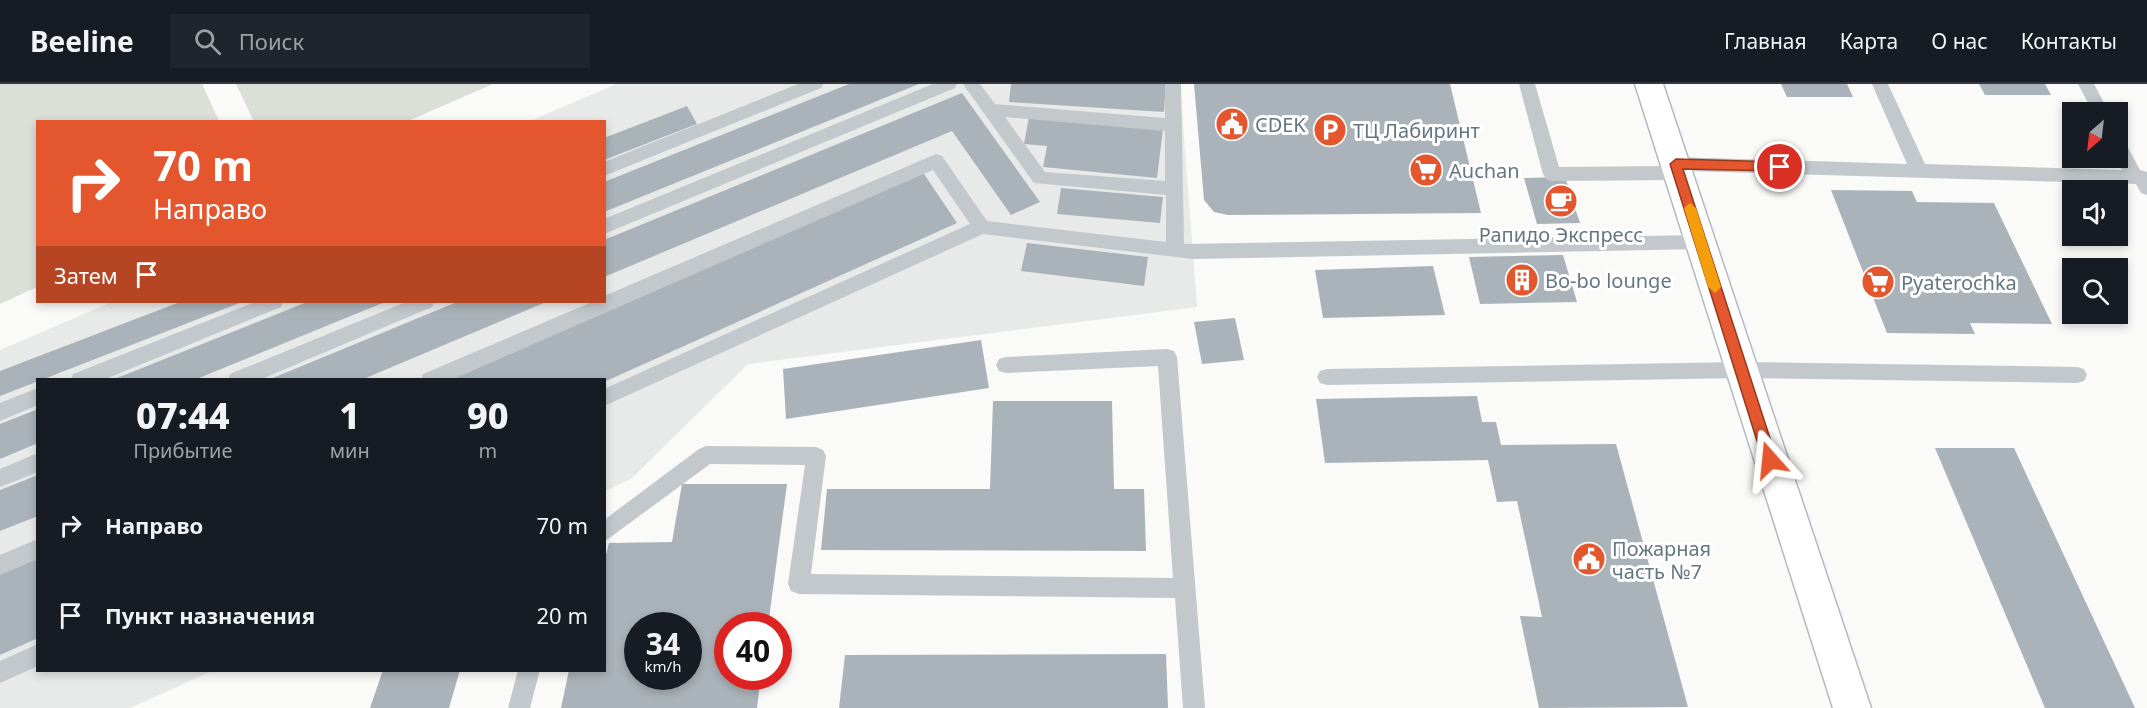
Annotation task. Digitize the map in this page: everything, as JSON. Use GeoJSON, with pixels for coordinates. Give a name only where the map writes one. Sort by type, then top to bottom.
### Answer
{"type":"FeatureCollection","features":[{"type":"Feature","properties":{"kind":"street"},"geometry":{"type":"LineString","coordinates":[[1649,84],[1852,708]]}},
{"type":"Feature","properties":{"kind":"lane"},"geometry":{"type":"LineString","coordinates":[[606,168],[815,84]]}},
{"type":"Feature","properties":{"kind":"lane"},"geometry":{"type":"LineString","coordinates":[[606,226],[949,84]]}},
{"type":"Feature","properties":{"kind":"lane"},"geometry":{"type":"LineString","coordinates":[[971,84],[1040,178],[1174,189]]}},
{"type":"Feature","properties":{"kind":"lane"},"geometry":{"type":"LineString","coordinates":[[1173,84],[1175,250]]}},
{"type":"Feature","properties":{"kind":"lane"},"geometry":{"type":"LineString","coordinates":[[1527,84],[1552,174],[1677,168],[1919,171],[2142,180]]}},
{"type":"Feature","properties":{"kind":"lane"},"geometry":{"type":"LineString","coordinates":[[1880,84],[1919,171]]}},
{"type":"Feature","properties":{"kind":"lane"},"geometry":{"type":"LineString","coordinates":[[2085,84],[2095,102]]}},
{"type":"Feature","properties":{"kind":"lane"},"geometry":{"type":"LineString","coordinates":[[990,110],[1173,125]]}},
{"type":"Feature","properties":{"kind":"lane"},"geometry":{"type":"LineString","coordinates":[[2128,160],[2142,180]]}},
{"type":"Feature","properties":{"kind":"lane"},"geometry":{"type":"LineString","coordinates":[[435,378],[936,161],[982,227]]}},
{"type":"Feature","properties":{"kind":"lane"},"geometry":{"type":"LineString","coordinates":[[606,397],[982,227],[1193,252],[1701,242]]}},
{"type":"Feature","properties":{"kind":"lane"},"geometry":{"type":"LineString","coordinates":[[85,378],[272,303]]}},
{"type":"Feature","properties":{"kind":"lane"},"geometry":{"type":"LineString","coordinates":[[242,378],[423,303]]}},
{"type":"Feature","properties":{"kind":"lane"},"geometry":{"type":"LineString","coordinates":[[1006,365],[1167,357],[1194,708]]}},
{"type":"Feature","properties":{"kind":"lane"},"geometry":{"type":"LineString","coordinates":[[1327,377],[1741,370],[2077,375]]}},
{"type":"Feature","properties":{"kind":"lane"},"geometry":{"type":"LineString","coordinates":[[0,412],[36,397]]}},
{"type":"Feature","properties":{"kind":"lane"},"geometry":{"type":"LineString","coordinates":[[606,530],[706,455],[816,456],[799,584],[1185,588]]}},
{"type":"Feature","properties":{"kind":"lane"},"geometry":{"type":"LineString","coordinates":[[0,478],[36,463]]}},
{"type":"Feature","properties":{"kind":"lane"},"geometry":{"type":"LineString","coordinates":[[0,565],[36,550]]}},
{"type":"Feature","properties":{"kind":"lane"},"geometry":{"type":"LineString","coordinates":[[0,672],[36,656]]}},
{"type":"Feature","properties":{"kind":"lane"},"geometry":{"type":"LineString","coordinates":[[519,708],[528,672]]}},
{"type":"Feature","properties":{"kind":"shaded area"},"geometry":{"type":"Polygon","coordinates":[[[0,84],[202,84],[219,120],[36,120],[36,287],[0,304],[0,84]]]}},
{"type":"Feature","properties":{"kind":"shaded area"},"geometry":{"type":"Polygon","coordinates":[[[236,84],[493,84],[410,120],[253,120],[236,84]]]}},
{"type":"Feature","properties":{"kind":"shaded area"},"geometry":{"type":"Polygon","coordinates":[[[616,84],[1180,84],[1197,307],[748,364],[631,479],[606,491],[606,378],[36,378],[36,672],[210,672],[130,708],[0,708],[0,350],[110,303],[606,303],[606,120],[532,120],[616,84]]]}},
{"type":"Feature","properties":{"kind":"building"},"geometry":{"type":"Polygon","coordinates":[[[849,84],[919,84],[606,211],[606,181],[849,84]]]}},
{"type":"Feature","properties":{"kind":"building"},"geometry":{"type":"Polygon","coordinates":[[[1011,84],[1166,84],[1164,112],[1009,102],[1011,84]]]}},
{"type":"Feature","properties":{"kind":"building","name":"ТЦ Лабиринт"},"geometry":{"type":"Polygon","coordinates":[[[1194,84],[1450,84],[1481,213],[1228,215],[1214,212],[1204,200],[1194,84]]]}},
{"type":"Feature","properties":{"kind":"building"},"geometry":{"type":"Polygon","coordinates":[[[1781,84],[1847,84],[1853,97],[1787,97],[1781,84]]]}},
{"type":"Feature","properties":{"kind":"building"},"geometry":{"type":"Polygon","coordinates":[[[1979,84],[2045,84],[2051,95],[1985,95],[1979,84]]]}},
{"type":"Feature","properties":{"kind":"building"},"geometry":{"type":"Polygon","coordinates":[[[962,93],[1040,202],[1011,215],[952,131],[606,276],[606,239],[962,93]]]}},
{"type":"Feature","properties":{"kind":"building"},"geometry":{"type":"Polygon","coordinates":[[[687,106],[697,124],[606,159],[606,137],[687,106]]]}},
{"type":"Feature","properties":{"kind":"building"},"geometry":{"type":"Polygon","coordinates":[[[1029,117],[1163,129],[1157,178],[1043,167],[1047,146],[1024,144],[1029,117]]]}},
{"type":"Feature","properties":{"kind":"building"},"geometry":{"type":"Polygon","coordinates":[[[922,171],[957,223],[606,381],[606,378],[448,378],[922,171]]]}},
{"type":"Feature","properties":{"kind":"building"},"geometry":{"type":"Polygon","coordinates":[[[1565,177],[1580,223],[1537,224],[1524,178],[1565,177]]]}},
{"type":"Feature","properties":{"kind":"building"},"geometry":{"type":"Polygon","coordinates":[[[1061,188],[1163,197],[1160,223],[1057,214],[1061,188]]]}},
{"type":"Feature","properties":{"kind":"building"},"geometry":{"type":"Polygon","coordinates":[[[1831,190],[1912,191],[1917,202],[1994,203],[2052,324],[1970,323],[1975,334],[1887,333],[1831,190]]]}},
{"type":"Feature","properties":{"kind":"building"},"geometry":{"type":"Polygon","coordinates":[[[1027,243],[1148,257],[1144,286],[1021,271],[1027,243]]]}},
{"type":"Feature","properties":{"kind":"building","name":"Bo-bo lounge"},"geometry":{"type":"Polygon","coordinates":[[[1563,255],[1577,302],[1480,304],[1469,257],[1563,255]]]}},
{"type":"Feature","properties":{"kind":"building"},"geometry":{"type":"Polygon","coordinates":[[[1433,266],[1445,315],[1323,318],[1315,270],[1433,266]]]}},
{"type":"Feature","properties":{"kind":"building"},"geometry":{"type":"Polygon","coordinates":[[[177,303],[239,303],[46,378],[36,378],[36,382],[0,396],[0,371],[177,303]]]}},
{"type":"Feature","properties":{"kind":"building"},"geometry":{"type":"Polygon","coordinates":[[[304,303],[383,303],[199,378],[117,378],[304,303]]]}},
{"type":"Feature","properties":{"kind":"building"},"geometry":{"type":"Polygon","coordinates":[[[455,303],[544,303],[366,378],[273,378],[455,303]]]}},
{"type":"Feature","properties":{"kind":"building"},"geometry":{"type":"Polygon","coordinates":[[[1235,318],[1244,360],[1202,364],[1194,322],[1235,318]]]}},
{"type":"Feature","properties":{"kind":"building"},"geometry":{"type":"Polygon","coordinates":[[[981,340],[989,388],[786,419],[783,369],[981,340]]]}},
{"type":"Feature","properties":{"kind":"building","name":"Пожарная часть №7"},"geometry":{"type":"Polygon","coordinates":[[[1477,396],[1482,422],[1496,422],[1501,445],[1616,444],[1688,707],[1539,708],[1520,616],[1542,617],[1517,501],[1497,502],[1488,460],[1325,463],[1316,399],[1477,396]]]}},
{"type":"Feature","properties":{"kind":"building"},"geometry":{"type":"Polygon","coordinates":[[[993,401],[1112,401],[1114,489],[1144,489],[1146,551],[821,550],[827,489],[990,489],[993,401]]]}},
{"type":"Feature","properties":{"kind":"building"},"geometry":{"type":"Polygon","coordinates":[[[36,410],[36,444],[0,459],[0,424],[36,410]]]}},
{"type":"Feature","properties":{"kind":"building"},"geometry":{"type":"Polygon","coordinates":[[[1935,448],[2014,448],[2135,708],[2045,708],[1935,448]]]}},
{"type":"Feature","properties":{"kind":"building"},"geometry":{"type":"Polygon","coordinates":[[[36,476],[36,517],[0,531],[0,490],[36,476]]]}},
{"type":"Feature","properties":{"kind":"building"},"geometry":{"type":"Polygon","coordinates":[[[682,484],[787,484],[770,612],[714,612],[714,690],[759,690],[757,708],[561,708],[569,672],[606,672],[606,555],[609,543],[672,542],[682,484]]]}},
{"type":"Feature","properties":{"kind":"building"},"geometry":{"type":"Polygon","coordinates":[[[36,557],[36,639],[0,655],[0,572],[36,557]]]}},
{"type":"Feature","properties":{"kind":"building"},"geometry":{"type":"Polygon","coordinates":[[[1166,654],[1168,708],[839,708],[845,655],[1166,654]]]}},
{"type":"Feature","properties":{"kind":"building"},"geometry":{"type":"Polygon","coordinates":[[[382,672],[459,672],[449,708],[370,708],[382,672]]]}},
{"type":"Feature","properties":{"kind":"slow traffic"},"geometry":{"type":"LineString","coordinates":[[1690,208],[1715,287]]}},
{"type":"Feature","properties":{"kind":"place","name":"CDEK"},"geometry":{"type":"Point","coordinates":[1232,124]}},
{"type":"Feature","properties":{"kind":"place","name":"ТЦ Лабиринт"},"geometry":{"type":"Point","coordinates":[1330,130]}},
{"type":"Feature","properties":{"kind":"place","name":"Auchan"},"geometry":{"type":"Point","coordinates":[1426,170]}},
{"type":"Feature","properties":{"kind":"place","name":"Рапидо Экспресс"},"geometry":{"type":"Point","coordinates":[1561,201]}},
{"type":"Feature","properties":{"kind":"place","name":"Bo-bo lounge"},"geometry":{"type":"Point","coordinates":[1522,280]}},
{"type":"Feature","properties":{"kind":"place","name":"Pyaterochka"},"geometry":{"type":"Point","coordinates":[1878,282]}},
{"type":"Feature","properties":{"kind":"place","name":"Пожарная часть №7"},"geometry":{"type":"Point","coordinates":[1589,559]}},
{"type":"Feature","properties":{"kind":"route"},"geometry":{"type":"LineString","coordinates":[[1770,460],[1676,164],[1780,167]]}}]}
